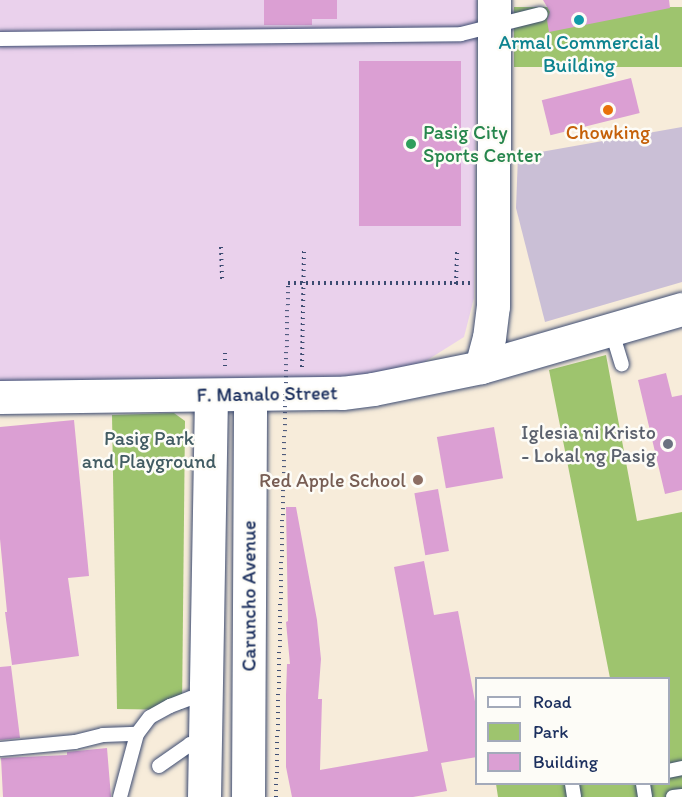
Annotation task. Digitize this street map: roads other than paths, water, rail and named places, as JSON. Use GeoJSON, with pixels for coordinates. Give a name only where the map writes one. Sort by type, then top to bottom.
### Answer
{"type":"FeatureCollection","features":[{"type":"Feature","properties":{"kind":"main road"},"geometry":{"type":"LineString","coordinates":[[481,367],[492,323],[495,230],[494,14]]}},
{"type":"Feature","properties":{"kind":"main road"},"geometry":{"type":"LineString","coordinates":[[495,230],[501,248],[506,330],[514,346],[530,353]]}},
{"type":"Feature","properties":{"kind":"main road","name":"F. Manalo Street"},"geometry":{"type":"LineString","coordinates":[[0,397],[211,402],[250,394],[373,389],[481,367],[682,309]]}},
{"type":"Feature","properties":{"kind":"main road","name":"Caruncho Avenue"},"geometry":{"type":"LineString","coordinates":[[248,797],[250,394]]}},
{"type":"Feature","properties":{"kind":"main road"},"geometry":{"type":"LineString","coordinates":[[211,402],[226,403],[238,411],[238,439],[249,463]]}},
{"type":"Feature","properties":{"kind":"main road","name":"Caruncho Avenue"},"geometry":{"type":"LineString","coordinates":[[204,797],[211,402]]}},
{"type":"Feature","properties":{"kind":"lane"},"geometry":{"type":"LineString","coordinates":[[0,39],[460,34],[494,14],[541,14]]}},
{"type":"Feature","properties":{"kind":"lane"},"geometry":{"type":"LineString","coordinates":[[610,329],[622,364]]}},
{"type":"Feature","properties":{"kind":"lane"},"geometry":{"type":"LineString","coordinates":[[120,797],[137,734],[150,717],[191,698],[206,697]]}},
{"type":"Feature","properties":{"kind":"lane"},"geometry":{"type":"LineString","coordinates":[[2,749],[75,742],[103,735],[137,734]]}},
{"type":"Feature","properties":{"kind":"lane"},"geometry":{"type":"LineString","coordinates":[[159,766],[190,744],[205,744]]}},
{"type":"Feature","properties":{"kind":"lane"},"geometry":{"type":"LineString","coordinates":[[673,797],[682,796]]}},
{"type":"Feature","properties":{"kind":"place","name":"Armal Commercial Building"},"geometry":{"type":"Point","coordinates":[579,20]}},
{"type":"Feature","properties":{"kind":"place","name":"Chowking"},"geometry":{"type":"Point","coordinates":[608,110]}},
{"type":"Feature","properties":{"kind":"place","name":"Pasig City Sports Center"},"geometry":{"type":"Point","coordinates":[411,144]}},
{"type":"Feature","properties":{"kind":"place","name":"Iglesia ni Kristo - Lokal ng Pasig"},"geometry":{"type":"Point","coordinates":[668,444]}},
{"type":"Feature","properties":{"kind":"place","name":"Red Apple School"},"geometry":{"type":"Point","coordinates":[418,480]}},
{"type":"Feature","properties":{"kind":"park label","name":"Pasig Park and Playground"},"geometry":{"type":"Point","coordinates":[149,450]}}]}
